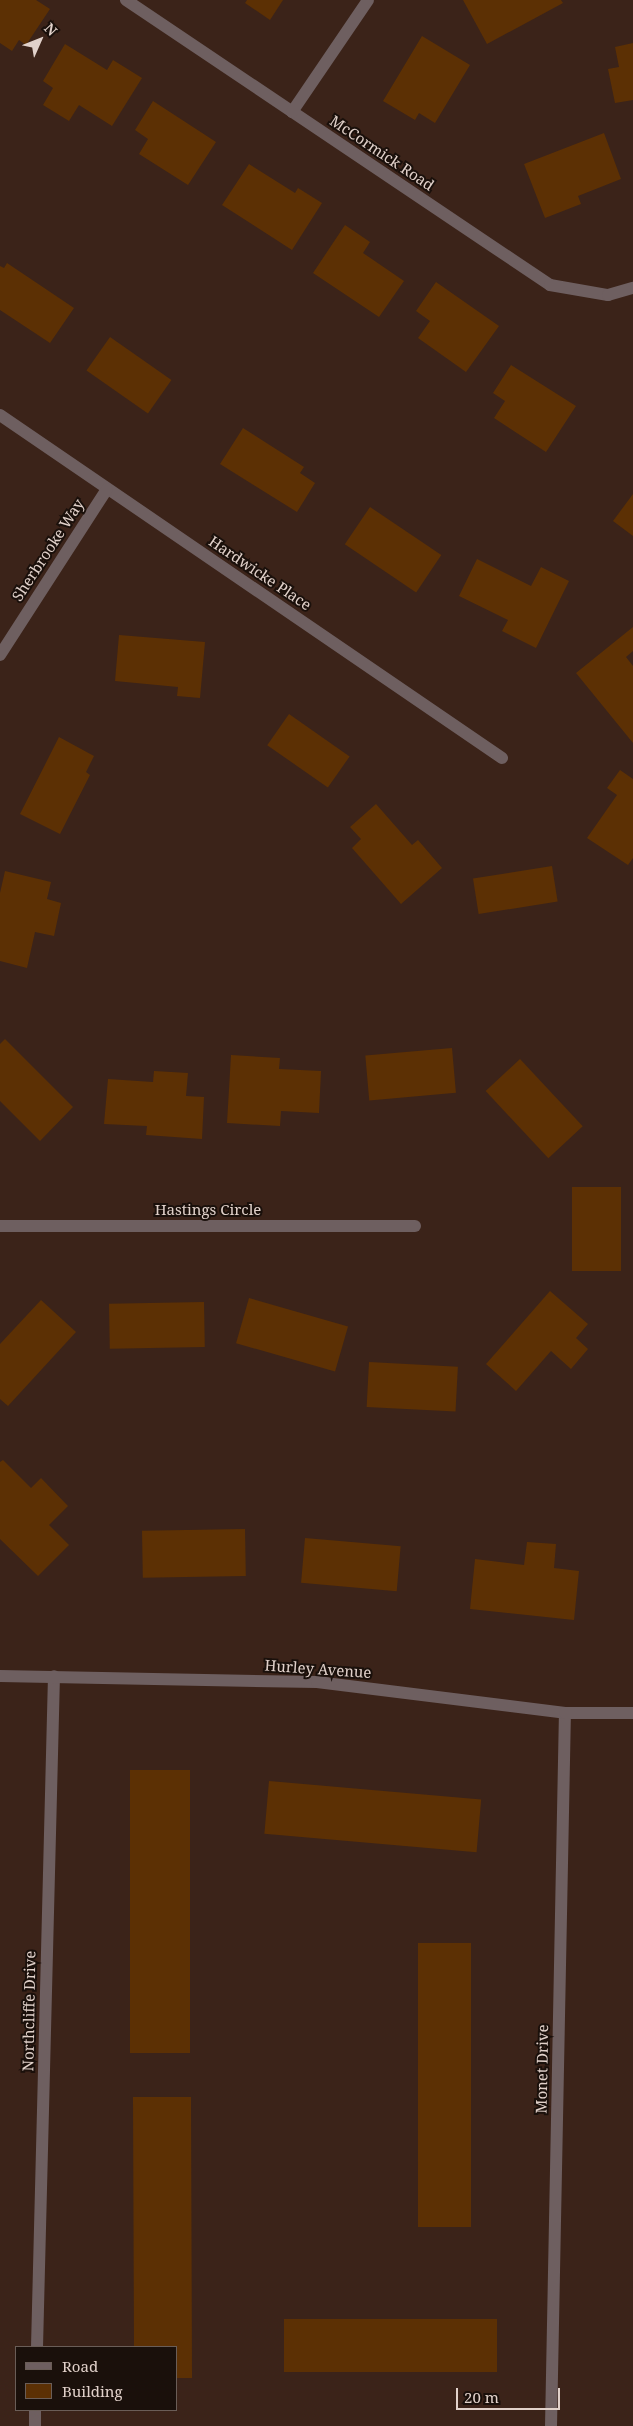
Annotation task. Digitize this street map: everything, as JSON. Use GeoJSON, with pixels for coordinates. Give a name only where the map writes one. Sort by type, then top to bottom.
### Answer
{"type":"FeatureCollection","features":[{"type":"Feature","properties":{"kind":"street","name":"McCormick Road"},"geometry":{"type":"LineString","coordinates":[[126,0],[550,285],[608,295],[633,288]]}},
{"type":"Feature","properties":{"kind":"street"},"geometry":{"type":"LineString","coordinates":[[292,112],[368,0]]}},
{"type":"Feature","properties":{"kind":"street","name":"Hardwicke Place"},"geometry":{"type":"LineString","coordinates":[[0,415],[502,758]]}},
{"type":"Feature","properties":{"kind":"street","name":"Sherbrooke Way"},"geometry":{"type":"LineString","coordinates":[[0,655],[107,489]]}},
{"type":"Feature","properties":{"kind":"street","name":"Hastings Circle"},"geometry":{"type":"LineString","coordinates":[[0,1226],[415,1226]]}},
{"type":"Feature","properties":{"kind":"street","name":"Hurley Avenue"},"geometry":{"type":"LineString","coordinates":[[0,1676],[316,1682],[565,1713],[633,1713]]}},
{"type":"Feature","properties":{"kind":"street","name":"Northcliffe Drive"},"geometry":{"type":"LineString","coordinates":[[37,2346],[54,1676]]}},
{"type":"Feature","properties":{"kind":"street","name":"Monet Drive"},"geometry":{"type":"LineString","coordinates":[[551,2426],[565,1713]]}},
{"type":"Feature","properties":{"kind":"street"},"geometry":{"type":"LineString","coordinates":[[35,2411],[35,2426]]}},
{"type":"Feature","properties":{"kind":"building"},"geometry":{"type":"Polygon","coordinates":[[[0,0],[36,0],[50,9],[26,45],[19,40],[12,51],[0,43],[0,0]]]}},
{"type":"Feature","properties":{"kind":"building"},"geometry":{"type":"Polygon","coordinates":[[[247,0],[283,0],[270,20],[245,3],[247,0]]]}},
{"type":"Feature","properties":{"kind":"building"},"geometry":{"type":"Polygon","coordinates":[[[463,0],[561,0],[563,3],[487,44],[463,0]]]}},
{"type":"Feature","properties":{"kind":"building"},"geometry":{"type":"Polygon","coordinates":[[[422,36],[470,65],[435,123],[419,113],[415,120],[383,101],[422,36]]]}},
{"type":"Feature","properties":{"kind":"building"},"geometry":{"type":"Polygon","coordinates":[[[633,43],[633,100],[615,103],[608,69],[619,67],[615,47],[633,43]]]}},
{"type":"Feature","properties":{"kind":"building"},"geometry":{"type":"Polygon","coordinates":[[[65,44],[107,70],[113,60],[142,78],[112,126],[79,105],[69,121],[43,105],[53,88],[43,81],[65,44]]]}},
{"type":"Feature","properties":{"kind":"building"},"geometry":{"type":"Polygon","coordinates":[[[153,101],[216,142],[188,185],[139,154],[148,139],[135,130],[153,101]]]}},
{"type":"Feature","properties":{"kind":"building"},"geometry":{"type":"Polygon","coordinates":[[[604,133],[621,179],[578,196],[581,204],[545,218],[524,164],[604,133]]]}},
{"type":"Feature","properties":{"kind":"building"},"geometry":{"type":"Polygon","coordinates":[[[249,164],[295,193],[298,188],[322,203],[292,250],[222,205],[249,164]]]}},
{"type":"Feature","properties":{"kind":"building"},"geometry":{"type":"Polygon","coordinates":[[[345,225],[370,242],[363,253],[404,281],[379,317],[313,273],[345,225]]]}},
{"type":"Feature","properties":{"kind":"building"},"geometry":{"type":"Polygon","coordinates":[[[7,263],[74,308],[50,343],[0,310],[0,266],[4,268],[7,263]]]}},
{"type":"Feature","properties":{"kind":"building"},"geometry":{"type":"Polygon","coordinates":[[[436,282],[499,326],[466,372],[418,338],[430,321],[416,311],[436,282]]]}},
{"type":"Feature","properties":{"kind":"building"},"geometry":{"type":"Polygon","coordinates":[[[110,337],[171,380],[148,414],[86,371],[110,337]]]}},
{"type":"Feature","properties":{"kind":"building"},"geometry":{"type":"Polygon","coordinates":[[[511,365],[576,406],[546,452],[494,418],[505,401],[493,393],[511,365]]]}},
{"type":"Feature","properties":{"kind":"building"},"geometry":{"type":"Polygon","coordinates":[[[243,428],[304,467],[300,473],[315,483],[297,512],[220,464],[243,428]]]}},
{"type":"Feature","properties":{"kind":"building"},"geometry":{"type":"Polygon","coordinates":[[[633,494],[633,536],[613,521],[633,494]]]}},
{"type":"Feature","properties":{"kind":"building"},"geometry":{"type":"Polygon","coordinates":[[[370,507],[441,555],[416,592],[345,544],[370,507]]]}},
{"type":"Feature","properties":{"kind":"building"},"geometry":{"type":"Polygon","coordinates":[[[477,559],[531,586],[541,567],[569,581],[536,648],[502,631],[508,620],[459,596],[477,559]]]}},
{"type":"Feature","properties":{"kind":"building"},"geometry":{"type":"Polygon","coordinates":[[[633,627],[633,651],[626,657],[633,666],[633,743],[576,673],[633,627]]]}},
{"type":"Feature","properties":{"kind":"building"},"geometry":{"type":"Polygon","coordinates":[[[119,635],[205,642],[200,698],[177,696],[178,687],[115,681],[119,635]]]}},
{"type":"Feature","properties":{"kind":"building"},"geometry":{"type":"Polygon","coordinates":[[[289,714],[350,756],[328,788],[267,745],[289,714]]]}},
{"type":"Feature","properties":{"kind":"building"},"geometry":{"type":"Polygon","coordinates":[[[59,737],[94,756],[86,772],[90,775],[60,834],[20,814],[59,737]]]}},
{"type":"Feature","properties":{"kind":"building"},"geometry":{"type":"Polygon","coordinates":[[[620,770],[633,779],[633,858],[628,865],[587,838],[617,795],[607,788],[620,770]]]}},
{"type":"Feature","properties":{"kind":"building"},"geometry":{"type":"Polygon","coordinates":[[[376,804],[412,845],[418,840],[442,868],[401,904],[352,848],[361,839],[350,827],[376,804]]]}},
{"type":"Feature","properties":{"kind":"building"},"geometry":{"type":"Polygon","coordinates":[[[552,866],[558,902],[479,914],[473,879],[552,866]]]}},
{"type":"Feature","properties":{"kind":"building"},"geometry":{"type":"Polygon","coordinates":[[[5,871],[51,882],[47,899],[61,903],[54,936],[35,932],[27,968],[0,961],[0,893],[5,871]]]}},
{"type":"Feature","properties":{"kind":"building"},"geometry":{"type":"Polygon","coordinates":[[[5,1039],[73,1107],[40,1141],[0,1101],[0,1044],[5,1039]]]}},
{"type":"Feature","properties":{"kind":"building"},"geometry":{"type":"Polygon","coordinates":[[[452,1048],[456,1093],[369,1100],[365,1056],[452,1048]]]}},
{"type":"Feature","properties":{"kind":"building"},"geometry":{"type":"Polygon","coordinates":[[[231,1055],[280,1058],[279,1069],[321,1071],[319,1113],[281,1111],[280,1126],[227,1123],[231,1055]]]}},
{"type":"Feature","properties":{"kind":"building"},"geometry":{"type":"Polygon","coordinates":[[[520,1059],[583,1126],[548,1158],[486,1091],[520,1059]]]}},
{"type":"Feature","properties":{"kind":"building"},"geometry":{"type":"Polygon","coordinates":[[[154,1071],[188,1073],[186,1096],[204,1097],[202,1139],[146,1135],[147,1126],[104,1124],[108,1079],[153,1082],[154,1071]]]}},
{"type":"Feature","properties":{"kind":"building"},"geometry":{"type":"Polygon","coordinates":[[[572,1187],[621,1187],[621,1271],[572,1271],[572,1187]]]}},
{"type":"Feature","properties":{"kind":"building"},"geometry":{"type":"Polygon","coordinates":[[[550,1291],[588,1324],[576,1338],[588,1349],[571,1369],[551,1351],[516,1391],[486,1364],[550,1291]]]}},
{"type":"Feature","properties":{"kind":"building"},"geometry":{"type":"Polygon","coordinates":[[[249,1298],[348,1326],[335,1372],[236,1343],[249,1298]]]}},
{"type":"Feature","properties":{"kind":"building"},"geometry":{"type":"Polygon","coordinates":[[[41,1300],[76,1332],[8,1406],[0,1399],[0,1344],[41,1300]]]}},
{"type":"Feature","properties":{"kind":"building"},"geometry":{"type":"Polygon","coordinates":[[[204,1302],[205,1347],[110,1349],[109,1304],[204,1302]]]}},
{"type":"Feature","properties":{"kind":"building"},"geometry":{"type":"Polygon","coordinates":[[[369,1362],[458,1367],[456,1412],[367,1407],[369,1362]]]}},
{"type":"Feature","properties":{"kind":"building"},"geometry":{"type":"Polygon","coordinates":[[[3,1460],[31,1488],[41,1478],[68,1506],[49,1525],[69,1545],[38,1576],[0,1539],[0,1462],[3,1460]]]}},
{"type":"Feature","properties":{"kind":"building"},"geometry":{"type":"Polygon","coordinates":[[[245,1529],[246,1576],[143,1578],[142,1531],[245,1529]]]}},
{"type":"Feature","properties":{"kind":"building"},"geometry":{"type":"Polygon","coordinates":[[[305,1538],[401,1546],[397,1591],[301,1583],[305,1538]]]}},
{"type":"Feature","properties":{"kind":"building"},"geometry":{"type":"Polygon","coordinates":[[[527,1542],[556,1544],[554,1568],[579,1571],[574,1620],[470,1609],[475,1559],[524,1565],[527,1542]]]}},
{"type":"Feature","properties":{"kind":"building"},"geometry":{"type":"Polygon","coordinates":[[[130,1770],[190,1770],[190,2053],[130,2053],[130,1770]]]}},
{"type":"Feature","properties":{"kind":"building"},"geometry":{"type":"Polygon","coordinates":[[[269,1781],[481,1800],[477,1852],[264,1834],[269,1781]]]}},
{"type":"Feature","properties":{"kind":"building"},"geometry":{"type":"Polygon","coordinates":[[[418,1943],[471,1943],[471,2227],[418,2227],[418,1943]]]}},
{"type":"Feature","properties":{"kind":"building"},"geometry":{"type":"Polygon","coordinates":[[[133,2097],[191,2097],[192,2378],[178,2378],[178,2346],[134,2346],[133,2097]]]}},
{"type":"Feature","properties":{"kind":"building"},"geometry":{"type":"Polygon","coordinates":[[[284,2319],[497,2319],[497,2372],[284,2372],[284,2319]]]}}]}
